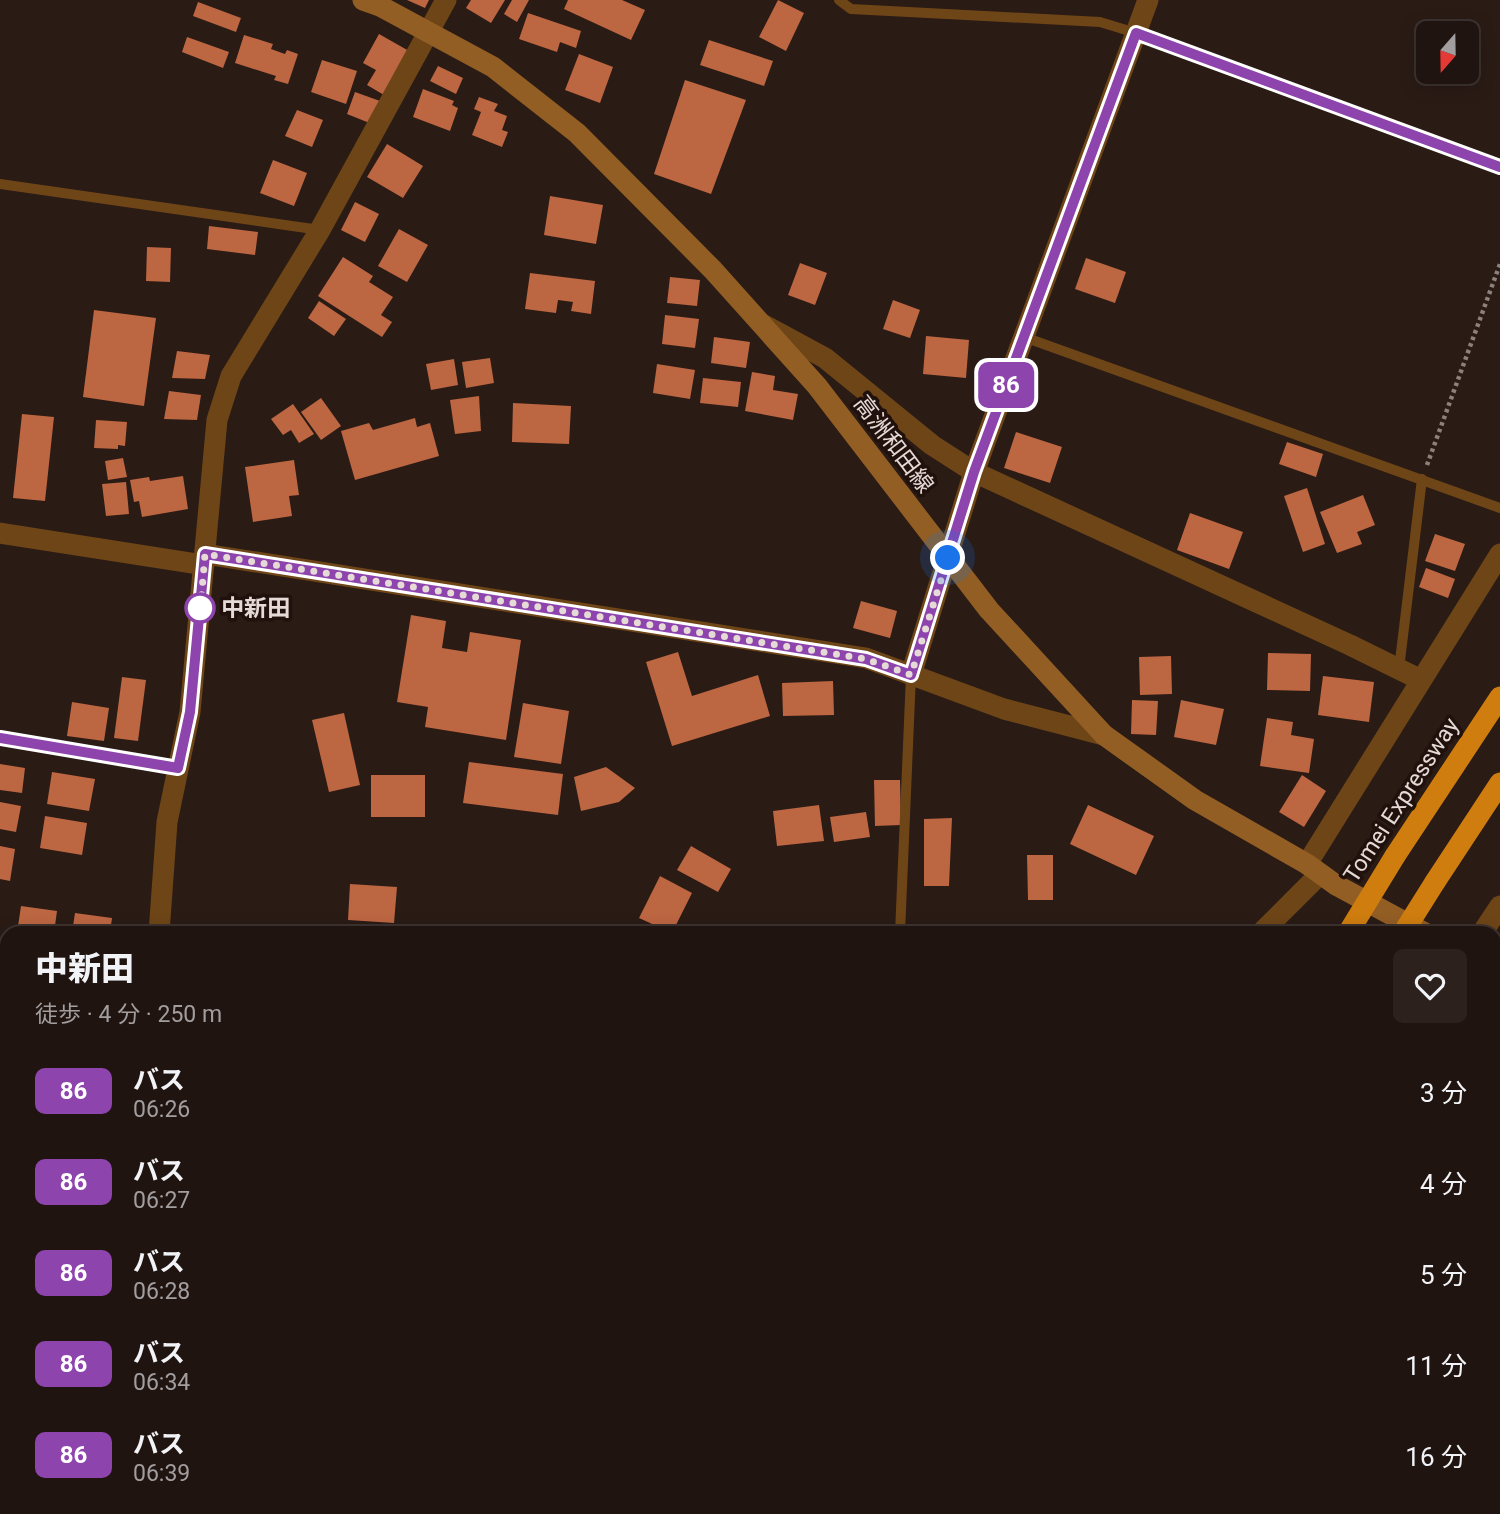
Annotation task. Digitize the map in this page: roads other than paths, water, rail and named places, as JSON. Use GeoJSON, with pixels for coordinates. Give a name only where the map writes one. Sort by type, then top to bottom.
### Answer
{"type":"FeatureCollection","features":[{"type":"Feature","properties":{"kind":"highway","name":"Tomei Expressway"},"geometry":{"type":"LineString","coordinates":[[1352,926],[1500,697]]}},
{"type":"Feature","properties":{"kind":"highway"},"geometry":{"type":"LineString","coordinates":[[1407,926],[1500,783]]}},
{"type":"Feature","properties":{"kind":"main road","name":"高洲和田線"},"geometry":{"type":"LineString","coordinates":[[363,0],[380,6],[493,66],[577,133],[704,260],[817,386],[989,610],[1104,735],[1195,800],[1336,885],[1412,926]]}},
{"type":"Feature","properties":{"kind":"street"},"geometry":{"type":"LineString","coordinates":[[160,926],[167,822],[190,712],[217,420],[231,376],[320,230],[446,0]]}},
{"type":"Feature","properties":{"kind":"street"},"geometry":{"type":"LineString","coordinates":[[911,675],[974,472],[1148,0]]}},
{"type":"Feature","properties":{"kind":"street"},"geometry":{"type":"LineString","coordinates":[[764,326],[825,358],[932,445],[974,472],[1420,680]]}},
{"type":"Feature","properties":{"kind":"street"},"geometry":{"type":"LineString","coordinates":[[0,533],[205,560],[866,659],[1004,709],[1104,735]]}},
{"type":"Feature","properties":{"kind":"street"},"geometry":{"type":"LineString","coordinates":[[1267,926],[1313,869],[1420,680],[1500,554]]}},
{"type":"Feature","properties":{"kind":"street"},"geometry":{"type":"LineString","coordinates":[[1487,926],[1500,906]]}},
{"type":"Feature","properties":{"kind":"lane"},"geometry":{"type":"LineString","coordinates":[[839,0],[851,9],[1100,22],[1500,167]]}},
{"type":"Feature","properties":{"kind":"lane"},"geometry":{"type":"LineString","coordinates":[[0,184],[320,230]]}},
{"type":"Feature","properties":{"kind":"lane"},"geometry":{"type":"LineString","coordinates":[[1024,337],[1500,508]]}},
{"type":"Feature","properties":{"kind":"lane"},"geometry":{"type":"LineString","coordinates":[[1399,669],[1422,479]]}},
{"type":"Feature","properties":{"kind":"lane"},"geometry":{"type":"LineString","coordinates":[[900,926],[911,675]]}},
{"type":"Feature","properties":{"kind":"lane"},"geometry":{"type":"LineString","coordinates":[[0,738],[178,768]]}},
{"type":"Feature","properties":{"kind":"place","name":"中新田"},"geometry":{"type":"Point","coordinates":[200,608]}}]}
